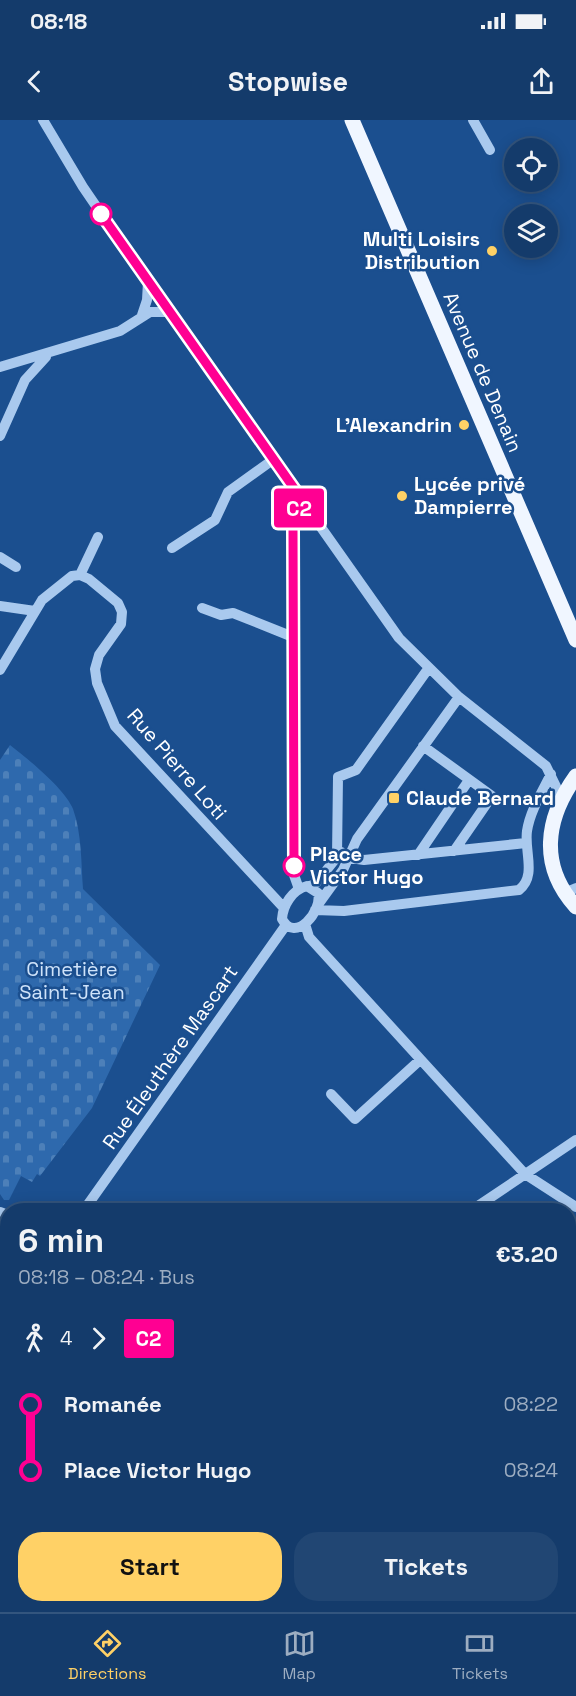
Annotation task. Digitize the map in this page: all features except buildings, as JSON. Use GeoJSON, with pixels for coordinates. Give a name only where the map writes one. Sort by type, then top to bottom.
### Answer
{"type":"FeatureCollection","features":[{"type":"Feature","properties":{"kind":"main road","name":"Avenue de Denain"},"geometry":{"type":"LineString","coordinates":[[352,120],[576,640]]}},
{"type":"Feature","properties":{"kind":"main road","name":"Avenue de Denain"},"geometry":{"type":"LineString","coordinates":[[359,120],[576,623]]}},
{"type":"Feature","properties":{"kind":"main road"},"geometry":{"type":"LineString","coordinates":[[576,776],[562,799],[550,831],[549,851],[553,870],[570,890],[576,908]]}},
{"type":"Feature","properties":{"kind":"street"},"geometry":{"type":"LineString","coordinates":[[43,120],[79,180],[147,282],[399,638],[459,697],[538,760],[551,774],[562,799]]}},
{"type":"Feature","properties":{"kind":"street"},"geometry":{"type":"LineString","coordinates":[[473,120],[490,150]]}},
{"type":"Feature","properties":{"kind":"street"},"geometry":{"type":"LineString","coordinates":[[142,315],[147,300],[147,282]]}},
{"type":"Feature","properties":{"kind":"street"},"geometry":{"type":"LineString","coordinates":[[2,367],[120,331],[142,315],[168,312]]}},
{"type":"Feature","properties":{"kind":"street"},"geometry":{"type":"LineString","coordinates":[[0,436],[21,388],[34,367],[54,352]]}},
{"type":"Feature","properties":{"kind":"street"},"geometry":{"type":"LineString","coordinates":[[2,367],[16,374],[21,388]]}},
{"type":"Feature","properties":{"kind":"street"},"geometry":{"type":"LineString","coordinates":[[172,548],[216,520],[228,492],[274,459]]}},
{"type":"Feature","properties":{"kind":"street"},"geometry":{"type":"LineString","coordinates":[[303,501],[295,517],[293,528],[294,875],[304,888],[319,896],[316,908]]}},
{"type":"Feature","properties":{"kind":"street"},"geometry":{"type":"LineString","coordinates":[[0,670],[42,600],[69,578],[80,575],[98,537]]}},
{"type":"Feature","properties":{"kind":"street"},"geometry":{"type":"LineString","coordinates":[[0,557],[16,567]]}},
{"type":"Feature","properties":{"kind":"street","name":"Rue Pierre Loti"},"geometry":{"type":"LineString","coordinates":[[80,575],[118,603],[122,612],[121,624],[99,655],[95,669],[97,683],[115,726],[284,908]]}},
{"type":"Feature","properties":{"kind":"street"},"geometry":{"type":"LineString","coordinates":[[0,606],[35,611]]}},
{"type":"Feature","properties":{"kind":"street"},"geometry":{"type":"LineString","coordinates":[[202,608],[221,615],[233,613],[293,637]]}},
{"type":"Feature","properties":{"kind":"street"},"geometry":{"type":"LineString","coordinates":[[337,856],[338,777],[356,770],[428,669]]}},
{"type":"Feature","properties":{"kind":"street"},"geometry":{"type":"LineString","coordinates":[[357,838],[349,858],[305,924],[295,928],[285,925],[282,917],[284,908],[304,888],[317,882],[337,856],[357,838],[459,697]]}},
{"type":"Feature","properties":{"kind":"street"},"geometry":{"type":"LineString","coordinates":[[423,747],[492,796],[454,851]]}},
{"type":"Feature","properties":{"kind":"street"},"geometry":{"type":"LineString","coordinates":[[316,908],[340,912],[516,892],[524,885],[528,877],[526,843],[530,819],[551,774]]}},
{"type":"Feature","properties":{"kind":"street"},"geometry":{"type":"LineString","coordinates":[[418,855],[469,780]]}},
{"type":"Feature","properties":{"kind":"street"},"geometry":{"type":"LineString","coordinates":[[337,856],[364,860],[526,843]]}},
{"type":"Feature","properties":{"kind":"street"},"geometry":{"type":"LineString","coordinates":[[305,924],[309,936],[525,1174],[570,1203]]}},
{"type":"Feature","properties":{"kind":"street","name":"Rue Éleuthère Mascart"},"geometry":{"type":"LineString","coordinates":[[89,1203],[285,925]]}},
{"type":"Feature","properties":{"kind":"street"},"geometry":{"type":"LineString","coordinates":[[331,1094],[354,1119],[420,1060]]}},
{"type":"Feature","properties":{"kind":"street"},"geometry":{"type":"LineString","coordinates":[[482,1203],[576,1140]]}},
{"type":"Feature","properties":{"kind":"green space","name":"Cimetière Saint-Jean"},"geometry":{"type":"Polygon","coordinates":[[[10,745],[36,766],[69,801],[80,838],[83,889],[160,965],[92,1108],[40,1176],[37,1174],[32,1182],[21,1176],[9,1200],[4,1200],[0,1194],[0,760],[10,745]]]}},
{"type":"Feature","properties":{"kind":"bus line","name":"C2"},"geometry":{"type":"LineString","coordinates":[[101,214],[303,501],[295,517],[293,528],[294,866]]}},
{"type":"Feature","properties":{"kind":"place","name":"Multi Loisirs Distribution"},"geometry":{"type":"Point","coordinates":[492,251]}},
{"type":"Feature","properties":{"kind":"place","name":"L’Alexandrin"},"geometry":{"type":"Point","coordinates":[464,425]}},
{"type":"Feature","properties":{"kind":"place","name":"Lycée privé Dampierre"},"geometry":{"type":"Point","coordinates":[402,496]}},
{"type":"Feature","properties":{"kind":"place","name":"Claude Bernard"},"geometry":{"type":"Point","coordinates":[394,798]}},
{"type":"Feature","properties":{"kind":"place","name":"Place Victor Hugo"},"geometry":{"type":"Point","coordinates":[294,866]}}]}
